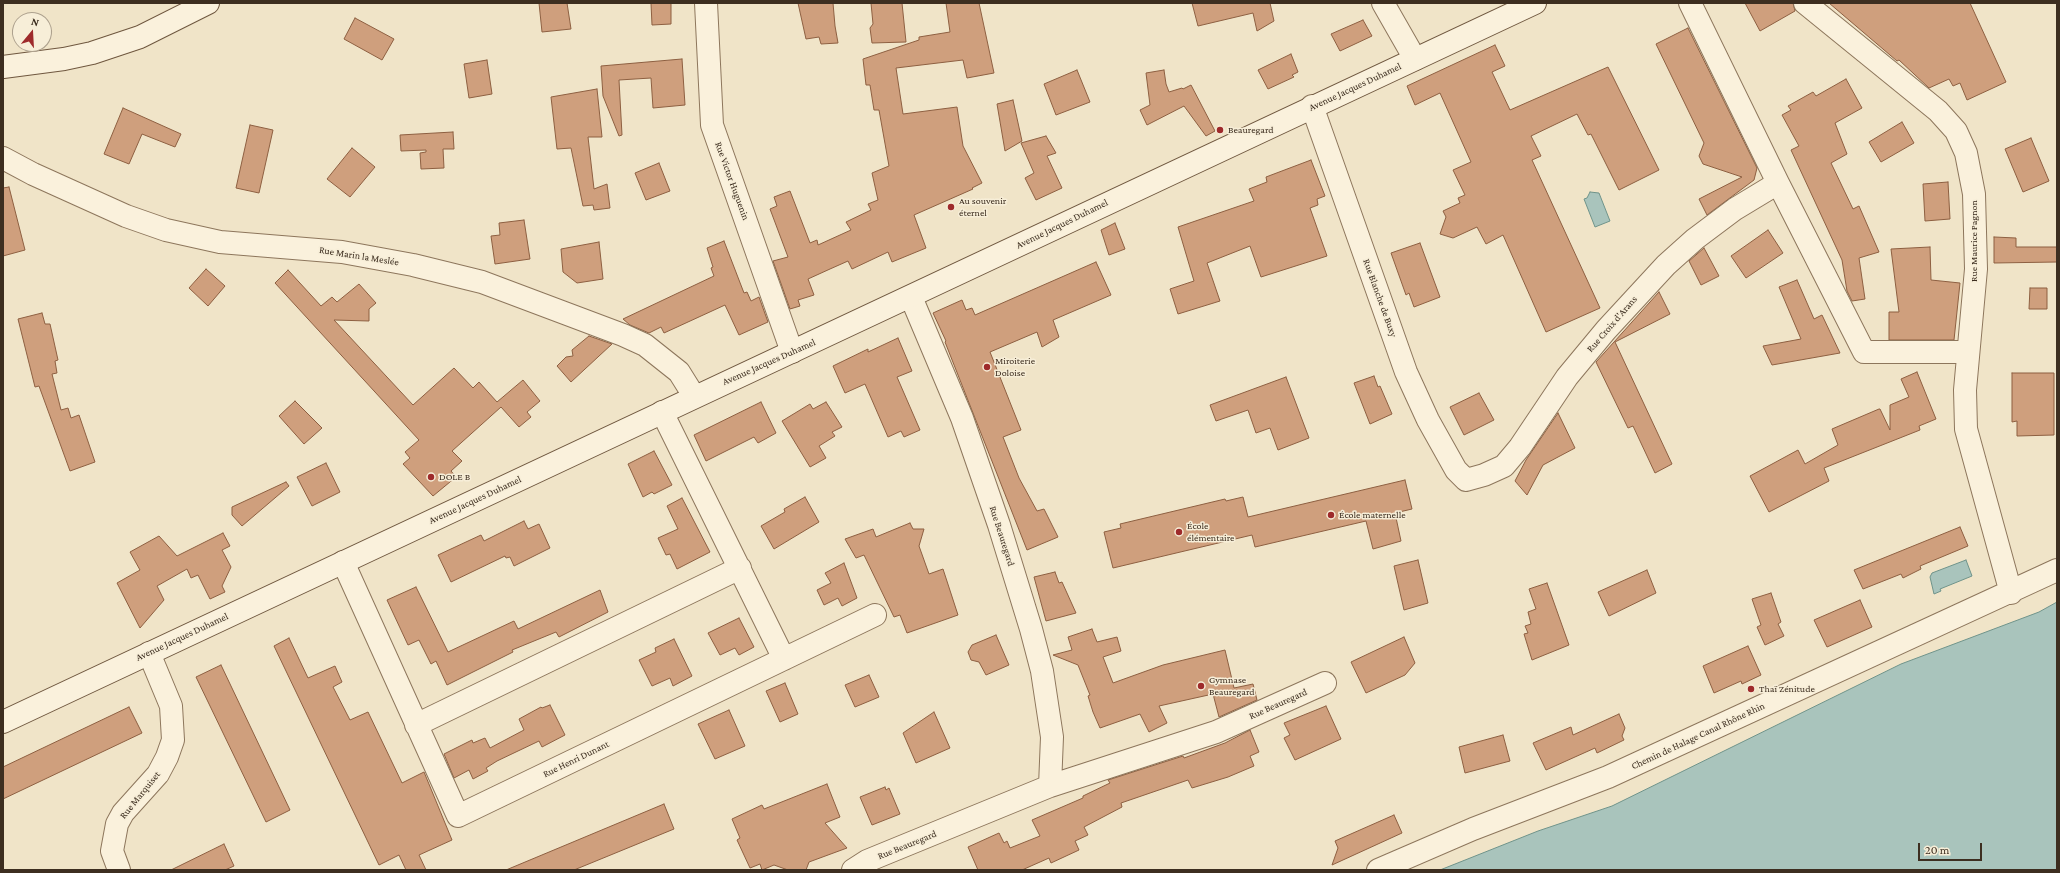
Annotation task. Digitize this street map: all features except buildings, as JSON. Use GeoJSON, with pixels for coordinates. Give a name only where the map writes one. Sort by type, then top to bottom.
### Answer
{"type":"FeatureCollection","features":[{"type":"Feature","properties":{"kind":"street"},"geometry":{"type":"LineString","coordinates":[[3,67],[64,59],[92,53],[140,37],[208,3]]}},
{"type":"Feature","properties":{"kind":"street","name":"Rue Victor Huguenin"},"geometry":{"type":"LineString","coordinates":[[706,3],[712,125],[792,352]]}},
{"type":"Feature","properties":{"kind":"street"},"geometry":{"type":"LineString","coordinates":[[1383,3],[1415,59]]}},
{"type":"Feature","properties":{"kind":"street","name":"Avenue Jacques Duhamel"},"geometry":{"type":"LineString","coordinates":[[3,722],[694,396],[911,297],[1312,106],[1535,3]]}},
{"type":"Feature","properties":{"kind":"street"},"geometry":{"type":"LineString","coordinates":[[1690,3],[1778,183],[1864,352],[1968,352]]}},
{"type":"Feature","properties":{"kind":"street","name":"Rue Maurice Pagnon"},"geometry":{"type":"LineString","coordinates":[[1805,3],[1938,111],[1962,142],[1966,152],[1974,194],[1976,269],[1965,390],[1966,429],[2011,593]]}},
{"type":"Feature","properties":{"kind":"street","name":"Rue Blanche de Buxy"},"geometry":{"type":"LineString","coordinates":[[1312,106],[1406,372],[1428,420],[1456,470],[1466,480]]}},
{"type":"Feature","properties":{"kind":"street","name":"Rue Marin la Meslée"},"geometry":{"type":"LineString","coordinates":[[3,158],[33,174],[126,216],[166,230],[220,242],[342,252],[413,265],[482,282],[623,335],[645,345],[679,372],[694,396]]}},
{"type":"Feature","properties":{"kind":"street","name":"Rue Croix d'Arans"},"geometry":{"type":"LineString","coordinates":[[1466,480],[1484,475],[1504,466],[1520,447],[1567,377],[1606,330],[1666,266],[1695,239],[1735,209],[1778,183]]}},
{"type":"Feature","properties":{"kind":"street","name":"Rue Beauregard"},"geometry":{"type":"LineString","coordinates":[[911,297],[962,418],[999,525],[1031,629],[1042,671],[1052,737],[1050,786]]}},
{"type":"Feature","properties":{"kind":"street"},"geometry":{"type":"LineString","coordinates":[[662,412],[784,659]]}},
{"type":"Feature","properties":{"kind":"street","name":"Rue Henri Dunant"},"geometry":{"type":"LineString","coordinates":[[343,562],[458,816],[875,615]]}},
{"type":"Feature","properties":{"kind":"street"},"geometry":{"type":"LineString","coordinates":[[416,725],[740,568]]}},
{"type":"Feature","properties":{"kind":"street","name":"Chemin de Halage Canal Rhône Rhin"},"geometry":{"type":"LineString","coordinates":[[1378,870],[1473,829],[1608,777],[2011,593],[2057,570]]}},
{"type":"Feature","properties":{"kind":"street","name":"Rue Marquiset"},"geometry":{"type":"LineString","coordinates":[[119,870],[112,851],[117,824],[123,813],[158,774],[167,757],[173,740],[172,706],[149,653]]}},
{"type":"Feature","properties":{"kind":"street","name":"Rue Beauregard"},"geometry":{"type":"LineString","coordinates":[[853,870],[868,861],[1050,786],[1216,732],[1325,683]]}},
{"type":"Feature","properties":{"kind":"water"},"geometry":{"type":"Polygon","coordinates":[[[1590,192],[1599,193],[1610,221],[1595,227],[1584,199],[1587,198],[1590,192]]]}},
{"type":"Feature","properties":{"kind":"water"},"geometry":{"type":"Polygon","coordinates":[[[1966,560],[1972,576],[1940,589],[1941,591],[1934,594],[1930,577],[1932,573],[1966,560]]]}},
{"type":"Feature","properties":{"kind":"water"},"geometry":{"type":"Polygon","coordinates":[[[2057,602],[2057,870],[1440,870],[1538,831],[1612,806],[1901,664],[2039,612],[2057,602]]]}},
{"type":"Feature","properties":{"kind":"place","name":"Beauregard"},"geometry":{"type":"Point","coordinates":[1220,130]}},
{"type":"Feature","properties":{"kind":"place","name":"Au souvenir éternel"},"geometry":{"type":"Point","coordinates":[951,207]}},
{"type":"Feature","properties":{"kind":"place","name":"Miroiterie Doloise"},"geometry":{"type":"Point","coordinates":[987,367]}},
{"type":"Feature","properties":{"kind":"place","name":"DOLE B"},"geometry":{"type":"Point","coordinates":[431,477]}},
{"type":"Feature","properties":{"kind":"place","name":"École maternelle"},"geometry":{"type":"Point","coordinates":[1331,515]}},
{"type":"Feature","properties":{"kind":"place","name":"École élémentaire"},"geometry":{"type":"Point","coordinates":[1179,532]}},
{"type":"Feature","properties":{"kind":"place","name":"Gymnase Beauregard"},"geometry":{"type":"Point","coordinates":[1201,686]}},
{"type":"Feature","properties":{"kind":"place","name":"Thaï Zénitude"},"geometry":{"type":"Point","coordinates":[1751,689]}}]}
